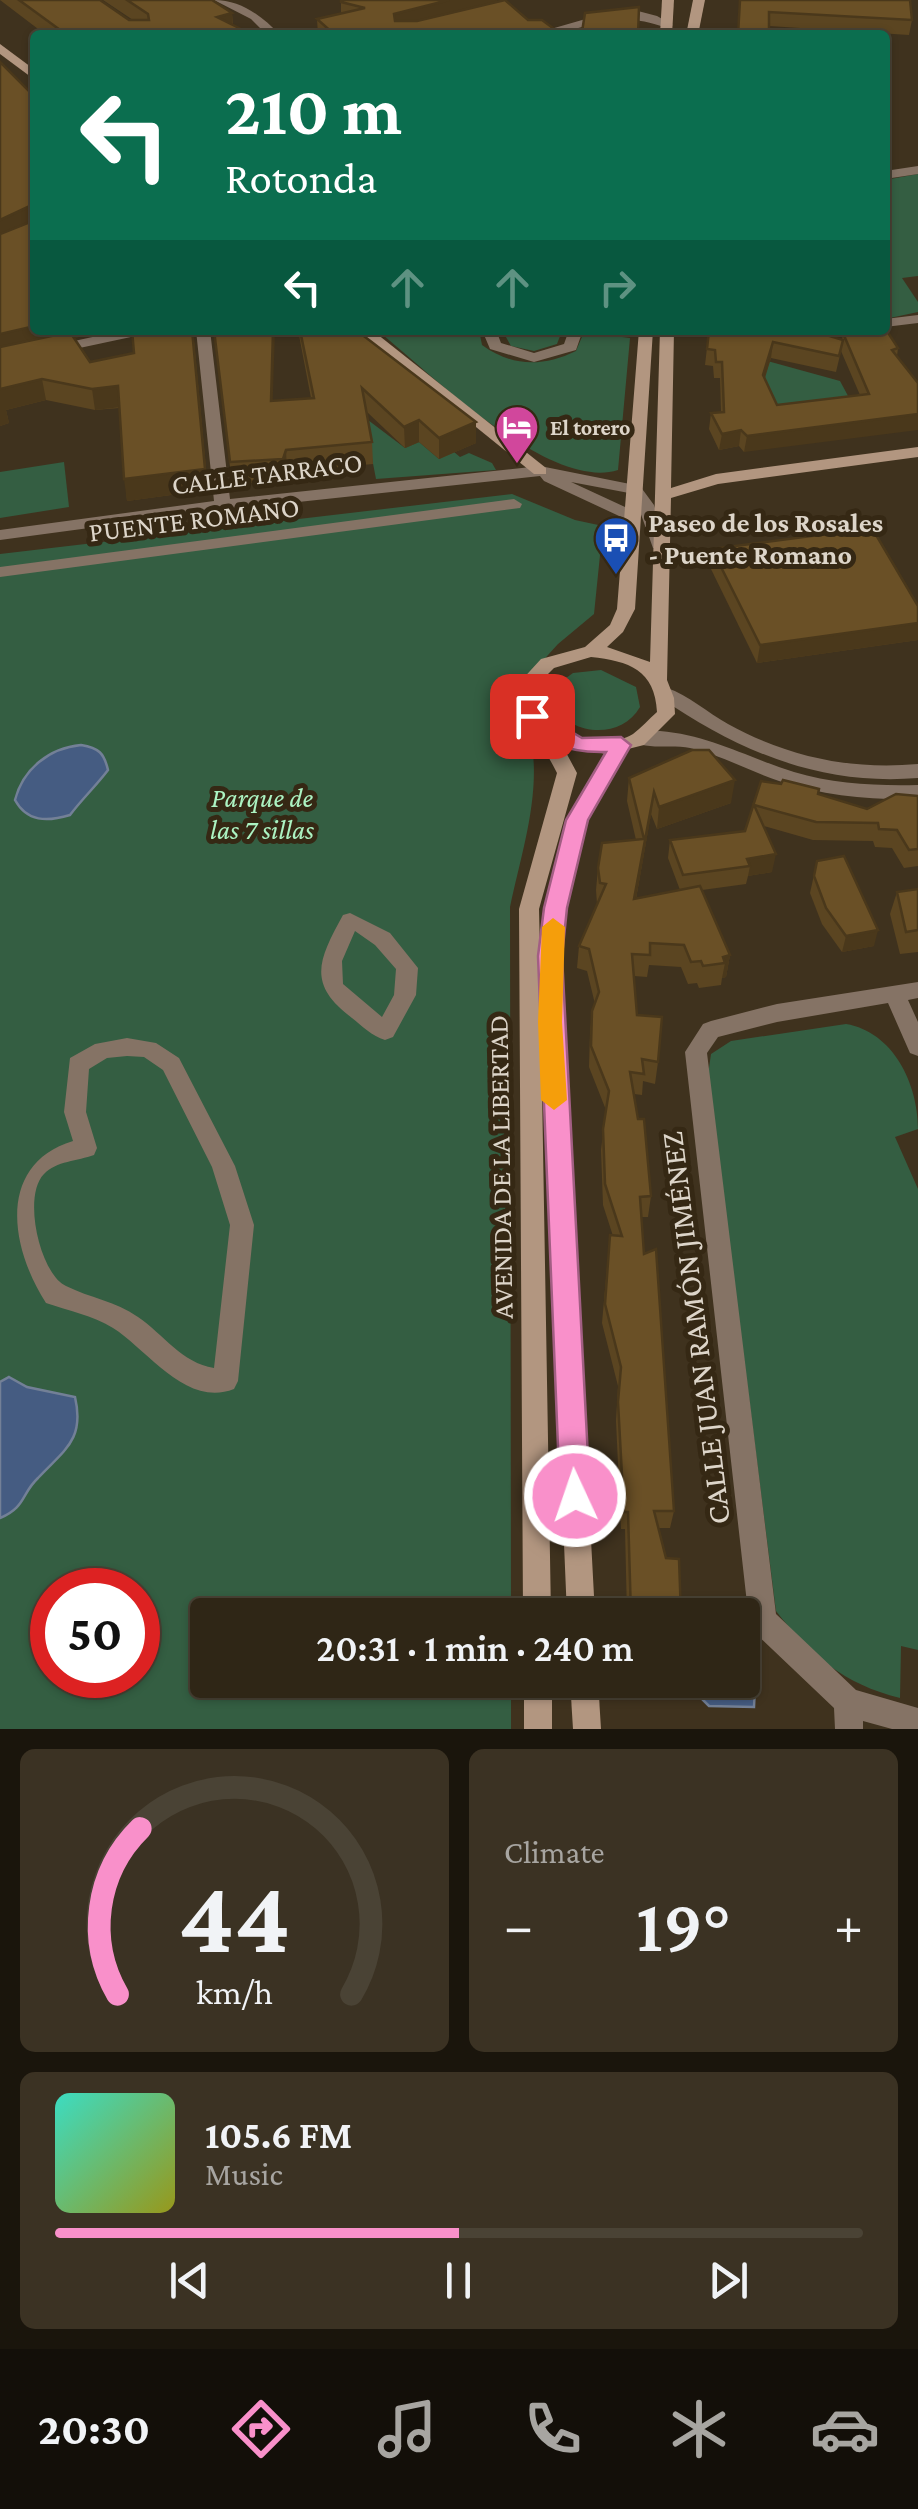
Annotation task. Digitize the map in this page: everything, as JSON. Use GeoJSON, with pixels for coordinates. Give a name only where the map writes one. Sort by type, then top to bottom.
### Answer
{"type":"FeatureCollection","features":[{"type":"Feature","properties":{"kind":"main road"},"geometry":{"type":"LineString","coordinates":[[667,30],[668,0]]}},
{"type":"Feature","properties":{"kind":"main road"},"geometry":{"type":"LineString","coordinates":[[693,30],[699,0]]}},
{"type":"Feature","properties":{"kind":"main road"},"geometry":{"type":"LineString","coordinates":[[1,50],[30,72]]}},
{"type":"Feature","properties":{"kind":"main road"},"geometry":{"type":"LineString","coordinates":[[369,335],[540,470]]}},
{"type":"Feature","properties":{"kind":"main road"},"geometry":{"type":"LineString","coordinates":[[592,651],[617,628],[626,609],[646,335]]}},
{"type":"Feature","properties":{"kind":"main road"},"geometry":{"type":"LineString","coordinates":[[663,686],[628,656],[592,651],[556,659],[540,668],[529,682],[526,699],[532,716],[544,729],[580,745],[631,742],[666,714],[660,544],[666,335]]}},
{"type":"Feature","properties":{"kind":"main road"},"geometry":{"type":"LineString","coordinates":[[662,496],[716,479],[918,452]]}},
{"type":"Feature","properties":{"kind":"main road","name":"AVENIDA DE LA LIBERTAD"},"geometry":{"type":"LineString","coordinates":[[537,1598],[529,908],[567,774],[544,729]]}},
{"type":"Feature","properties":{"kind":"main road","name":"AVENIDA DE LA LIBERTAD"},"geometry":{"type":"LineString","coordinates":[[580,1598],[550,956],[556,908],[577,820],[631,742]]}},
{"type":"Feature","properties":{"kind":"main road"},"geometry":{"type":"LineString","coordinates":[[538,1698],[538,1729]]}},
{"type":"Feature","properties":{"kind":"main road"},"geometry":{"type":"LineString","coordinates":[[585,1698],[586,1729]]}},
{"type":"Feature","properties":{"kind":"street"},"geometry":{"type":"LineString","coordinates":[[220,0],[270,30]]}},
{"type":"Feature","properties":{"kind":"street"},"geometry":{"type":"LineString","coordinates":[[622,16],[648,3]]}},
{"type":"Feature","properties":{"kind":"street"},"geometry":{"type":"LineString","coordinates":[[554,30],[641,14],[667,30]]}},
{"type":"Feature","properties":{"kind":"street"},"geometry":{"type":"LineString","coordinates":[[890,174],[918,170]]}},
{"type":"Feature","properties":{"kind":"street"},"geometry":{"type":"LineString","coordinates":[[890,323],[918,320]]}},
{"type":"Feature","properties":{"kind":"street"},"geometry":{"type":"LineString","coordinates":[[0,360],[120,335]]}},
{"type":"Feature","properties":{"kind":"street"},"geometry":{"type":"LineString","coordinates":[[204,335],[222,504]]}},
{"type":"Feature","properties":{"kind":"street"},"geometry":{"type":"LineString","coordinates":[[492,335],[495,346],[510,354],[534,358],[571,347],[578,335]]}},
{"type":"Feature","properties":{"kind":"street"},"geometry":{"type":"LineString","coordinates":[[540,470],[632,517]]}},
{"type":"Feature","properties":{"kind":"street","name":"CALLE TARRACO"},"geometry":{"type":"LineString","coordinates":[[0,534],[222,504],[540,470],[634,489]]}},
{"type":"Feature","properties":{"kind":"street"},"geometry":{"type":"LineString","coordinates":[[634,489],[646,506],[660,544]]}},
{"type":"Feature","properties":{"kind":"street","name":"PUENTE ROMANO"},"geometry":{"type":"LineString","coordinates":[[0,572],[514,504]]}},
{"type":"Feature","properties":{"kind":"street"},"geometry":{"type":"LineString","coordinates":[[663,686],[746,740],[794,760],[863,774],[918,771]]}},
{"type":"Feature","properties":{"kind":"street"},"geometry":{"type":"LineString","coordinates":[[631,742],[685,737],[786,776],[841,789],[918,792]]}},
{"type":"Feature","properties":{"kind":"street"},"geometry":{"type":"LineString","coordinates":[[350,921],[367,926],[398,954],[407,968],[405,994],[385,1031],[336,996],[330,977],[332,957],[350,921]]}},
{"type":"Feature","properties":{"kind":"street"},"geometry":{"type":"LineString","coordinates":[[907,992],[918,1047]]}},
{"type":"Feature","properties":{"kind":"street","name":"CALLE JUAN RAMÓN JIMÉNEZ"},"geometry":{"type":"LineString","coordinates":[[907,992],[776,1013],[711,1030],[696,1052],[762,1622],[849,1716],[918,1722]]}},
{"type":"Feature","properties":{"kind":"street"},"geometry":{"type":"LineString","coordinates":[[148,1048],[171,1064],[223,1166],[242,1225],[225,1380],[204,1381],[178,1370],[141,1334],[103,1308],[54,1295],[28,1241],[21,1205],[27,1176],[47,1158],[86,1148],[76,1112],[74,1080],[78,1064],[103,1050],[148,1048]]}},
{"type":"Feature","properties":{"kind":"green space"},"geometry":{"type":"Polygon","coordinates":[[[918,174],[918,276],[902,278],[918,302],[918,312],[890,318],[890,179],[918,174]]]}},
{"type":"Feature","properties":{"kind":"green space"},"geometry":{"type":"Polygon","coordinates":[[[383,335],[480,335],[482,345],[493,352],[528,362],[552,360],[576,351],[583,335],[630,338],[618,470],[590,472],[558,463],[525,446],[457,398],[383,335]]]}},
{"type":"Feature","properties":{"kind":"green space"},"geometry":{"type":"Polygon","coordinates":[[[505,335],[560,335],[557,344],[534,351],[511,346],[505,335]]]}},
{"type":"Feature","properties":{"kind":"green space"},"geometry":{"type":"Polygon","coordinates":[[[753,357],[840,381],[854,407],[775,415],[753,357]]]}},
{"type":"Feature","properties":{"kind":"green space"},"geometry":{"type":"Polygon","coordinates":[[[364,417],[405,448],[419,442],[439,459],[454,452],[460,457],[469,453],[492,463],[496,470],[376,479],[364,417]]]}},
{"type":"Feature","properties":{"kind":"green space"},"geometry":{"type":"Polygon","coordinates":[[[64,462],[69,507],[0,518],[0,472],[64,462]]]}},
{"type":"Feature","properties":{"kind":"green space","name":"Parque de las 7 sillas"},"geometry":{"type":"Polygon","coordinates":[[[512,494],[575,520],[603,526],[594,614],[558,644],[509,698],[512,711],[530,739],[534,765],[528,826],[510,907],[511,1598],[190,1598],[190,1698],[511,1698],[511,1729],[0,1729],[0,554],[512,494]]]}},
{"type":"Feature","properties":{"kind":"green space"},"geometry":{"type":"Polygon","coordinates":[[[601,670],[636,687],[640,707],[632,718],[609,729],[583,728],[571,723],[552,705],[555,686],[573,673],[601,670]]]}},
{"type":"Feature","properties":{"kind":"green space"},"geometry":{"type":"Polygon","coordinates":[[[846,1024],[877,1037],[900,1062],[917,1112],[918,1129],[895,1137],[918,1189],[918,1650],[901,1646],[900,1698],[862,1685],[830,1666],[802,1642],[776,1611],[708,1075],[711,1054],[731,1041],[846,1024]]]}},
{"type":"Feature","properties":{"kind":"water"},"geometry":{"type":"Polygon","coordinates":[[[81,745],[102,755],[108,770],[70,815],[46,819],[25,813],[15,800],[31,770],[58,750],[81,745]]]}},
{"type":"Feature","properties":{"kind":"water"},"geometry":{"type":"Polygon","coordinates":[[[9,1377],[27,1387],[75,1397],[77,1424],[64,1451],[19,1505],[0,1518],[0,1382],[9,1377]]]}},
{"type":"Feature","properties":{"kind":"water"},"geometry":{"type":"Polygon","coordinates":[[[701,1698],[754,1698],[754,1707],[709,1706],[701,1698]]]}},
{"type":"Feature","properties":{"kind":"building"},"geometry":{"type":"Polygon","coordinates":[[[19,0],[100,0],[129,20],[149,20],[148,14],[127,0],[212,0],[232,13],[217,17],[243,30],[60,30],[19,0]]]}},
{"type":"Feature","properties":{"kind":"building"},"geometry":{"type":"Polygon","coordinates":[[[449,0],[394,14],[395,21],[417,21],[505,0],[528,20],[542,20],[556,30],[329,30],[317,19],[365,8],[341,2],[449,0]]]}},
{"type":"Feature","properties":{"kind":"building"},"geometry":{"type":"Polygon","coordinates":[[[740,0],[910,0],[912,20],[769,12],[769,30],[738,30],[740,0]]]}},
{"type":"Feature","properties":{"kind":"building"},"geometry":{"type":"Polygon","coordinates":[[[639,7],[638,30],[582,30],[585,13],[639,7]]]}},
{"type":"Feature","properties":{"kind":"building"},"geometry":{"type":"Polygon","coordinates":[[[0,62],[30,92],[30,206],[0,220],[0,62]]]}},
{"type":"Feature","properties":{"kind":"building"},"geometry":{"type":"Polygon","coordinates":[[[30,222],[30,327],[0,334],[0,234],[30,222]]]}},
{"type":"Feature","properties":{"kind":"building"},"geometry":{"type":"Polygon","coordinates":[[[72,335],[90,362],[134,353],[132,335],[192,335],[205,469],[124,479],[118,386],[92,389],[42,379],[0,389],[0,347],[72,335]]]}},
{"type":"Feature","properties":{"kind":"building"},"geometry":{"type":"Polygon","coordinates":[[[215,335],[273,335],[271,401],[314,398],[301,335],[363,335],[476,422],[439,438],[419,420],[404,427],[362,388],[372,442],[286,450],[283,459],[230,462],[215,335]]]}},
{"type":"Feature","properties":{"kind":"building"},"geometry":{"type":"Polygon","coordinates":[[[708,335],[826,335],[843,340],[839,356],[773,342],[763,375],[777,405],[869,394],[844,335],[890,335],[898,348],[892,350],[918,383],[918,414],[747,436],[741,430],[722,434],[711,413],[724,412],[722,362],[716,362],[715,350],[707,349],[708,335]]]}},
{"type":"Feature","properties":{"kind":"building"},"geometry":{"type":"Polygon","coordinates":[[[872,528],[918,606],[918,623],[760,645],[712,549],[872,528]]]}},
{"type":"Feature","properties":{"kind":"building"},"geometry":{"type":"Polygon","coordinates":[[[692,750],[709,750],[735,780],[659,807],[654,792],[634,899],[700,886],[730,955],[723,957],[725,963],[703,966],[701,961],[691,962],[684,945],[650,943],[650,955],[632,954],[637,1015],[662,1017],[658,1062],[642,1059],[644,1074],[630,1072],[638,1119],[644,1119],[651,1196],[640,1197],[644,1254],[656,1249],[674,1511],[654,1511],[666,1558],[679,1559],[680,1598],[631,1598],[618,1402],[621,1367],[605,1304],[610,1235],[622,1236],[605,1184],[603,1129],[609,1091],[591,1046],[592,1011],[599,992],[589,949],[579,946],[606,884],[600,883],[598,868],[602,843],[644,839],[629,778],[692,750]]]}},
{"type":"Feature","properties":{"kind":"building"},"geometry":{"type":"Polygon","coordinates":[[[783,780],[819,789],[818,794],[867,809],[896,794],[918,796],[918,849],[909,850],[897,830],[879,829],[878,823],[816,822],[754,805],[776,854],[747,859],[750,866],[683,875],[670,840],[745,831],[761,781],[781,784],[783,780]]]}},
{"type":"Feature","properties":{"kind":"building"},"geometry":{"type":"Polygon","coordinates":[[[844,856],[878,930],[846,936],[826,908],[814,876],[817,861],[844,856]]]}},
{"type":"Feature","properties":{"kind":"building"},"geometry":{"type":"Polygon","coordinates":[[[918,889],[918,930],[906,932],[897,892],[918,889]]]}},
{"type":"Feature","properties":{"kind":"slow traffic"},"geometry":{"type":"LineString","coordinates":[[553,927],[550,1022],[554,1100]]}},
{"type":"Feature","properties":{"kind":"place","name":"El torero"},"geometry":{"type":"Point","coordinates":[517,465]}},
{"type":"Feature","properties":{"kind":"place","name":"Paseo de los Rosales - Puente Romano"},"geometry":{"type":"Point","coordinates":[616,576]}},
{"type":"Feature","properties":{"kind":"route"},"geometry":{"type":"LineString","coordinates":[[532,716],[544,729],[564,740],[580,745],[621,745],[577,820],[556,908],[550,956],[550,1022],[575,1496]]}}]}
